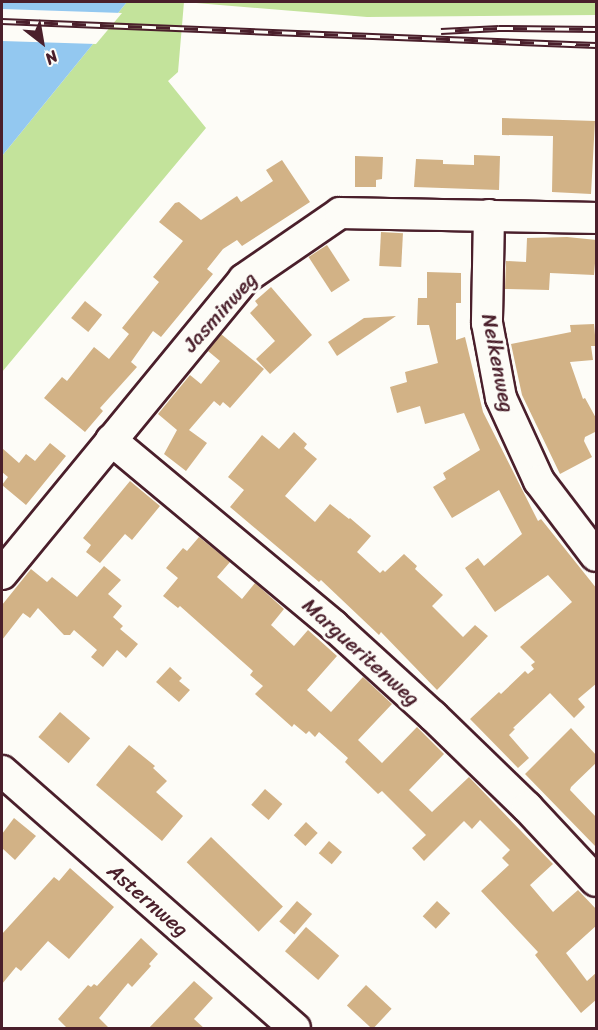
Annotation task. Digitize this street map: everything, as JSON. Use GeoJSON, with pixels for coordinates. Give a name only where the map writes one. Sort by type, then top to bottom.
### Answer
{"type":"FeatureCollection","features":[{"type":"Feature","properties":{"kind":"street","name":"Jasminweg"},"geometry":{"type":"LineString","coordinates":[[2,574],[244,279],[340,213],[597,218]]}},
{"type":"Feature","properties":{"kind":"street","name":"Nelkenweg"},"geometry":{"type":"LineString","coordinates":[[489,215],[487,323],[501,398],[539,481],[597,556]]}},
{"type":"Feature","properties":{"kind":"street","name":"Margueritenweg"},"geometry":{"type":"LineString","coordinates":[[111,440],[325,619],[424,708],[527,807],[597,881]]}},
{"type":"Feature","properties":{"kind":"street","name":"Asternweg"},"geometry":{"type":"LineString","coordinates":[[2,771],[295,1029]]}},
{"type":"Feature","properties":{"kind":"green space"},"geometry":{"type":"Polygon","coordinates":[[[127,2],[184,2],[178,72],[168,81],[206,128],[2,372],[2,156],[127,2]]]}},
{"type":"Feature","properties":{"kind":"green space"},"geometry":{"type":"Polygon","coordinates":[[[184,2],[596,2],[596,15],[367,17],[184,2]]]}},
{"type":"Feature","properties":{"kind":"water"},"geometry":{"type":"Polygon","coordinates":[[[2,2],[127,2],[2,156],[2,2]]]}},
{"type":"Feature","properties":{"kind":"pier"},"geometry":{"type":"Polygon","coordinates":[[[2,9],[122,13],[96,44],[2,41],[2,9]]]}},
{"type":"Feature","properties":{"kind":"building"},"geometry":{"type":"Polygon","coordinates":[[[502,118],[595,121],[591,194],[552,192],[553,136],[502,135],[502,118]]]}},
{"type":"Feature","properties":{"kind":"building"},"geometry":{"type":"Polygon","coordinates":[[[474,155],[500,156],[499,190],[414,187],[416,159],[443,160],[443,164],[474,165],[474,155]]]}},
{"type":"Feature","properties":{"kind":"building"},"geometry":{"type":"Polygon","coordinates":[[[355,156],[383,157],[382,179],[376,180],[376,187],[355,187],[355,156]]]}},
{"type":"Feature","properties":{"kind":"building"},"geometry":{"type":"Polygon","coordinates":[[[282,160],[310,202],[242,246],[237,240],[223,249],[207,269],[213,274],[161,337],[153,331],[131,362],[137,367],[100,408],[103,411],[85,432],[44,398],[62,377],[67,381],[94,347],[109,359],[129,334],[122,328],[159,282],[153,277],[183,241],[159,222],[175,203],[179,202],[201,220],[237,196],[241,202],[273,181],[266,170],[282,160]]]}},
{"type":"Feature","properties":{"kind":"building"},"geometry":{"type":"Polygon","coordinates":[[[381,232],[403,233],[401,267],[379,266],[381,232]]]}},
{"type":"Feature","properties":{"kind":"building"},"geometry":{"type":"Polygon","coordinates":[[[567,237],[597,240],[594,275],[550,273],[549,290],[505,289],[506,261],[526,262],[527,238],[567,237]]]}},
{"type":"Feature","properties":{"kind":"building"},"geometry":{"type":"Polygon","coordinates":[[[327,245],[350,280],[331,292],[309,257],[327,245]]]}},
{"type":"Feature","properties":{"kind":"building"},"geometry":{"type":"Polygon","coordinates":[[[427,272],[461,273],[461,303],[456,303],[456,340],[465,337],[483,412],[538,521],[541,519],[597,589],[597,683],[578,699],[585,707],[574,718],[550,693],[513,728],[515,729],[509,735],[529,758],[518,768],[470,719],[525,671],[528,674],[534,669],[531,665],[535,662],[520,647],[572,602],[548,575],[495,612],[465,568],[478,558],[484,566],[522,534],[499,490],[452,518],[433,487],[446,479],[443,473],[480,450],[464,413],[425,424],[420,406],[397,413],[390,387],[407,382],[405,372],[438,363],[429,325],[417,325],[418,298],[427,298],[427,272]]]}},
{"type":"Feature","properties":{"kind":"building"},"geometry":{"type":"Polygon","coordinates":[[[271,287],[312,335],[270,374],[256,359],[275,341],[250,313],[258,305],[255,301],[271,287]]]}},
{"type":"Feature","properties":{"kind":"building"},"geometry":{"type":"Polygon","coordinates":[[[85,301],[102,315],[88,332],[71,318],[85,301]]]}},
{"type":"Feature","properties":{"kind":"building"},"geometry":{"type":"Polygon","coordinates":[[[396,316],[337,356],[328,342],[364,318],[396,316]]]}},
{"type":"Feature","properties":{"kind":"building"},"geometry":{"type":"Polygon","coordinates":[[[594,324],[596,346],[591,346],[593,360],[570,362],[583,399],[585,398],[597,420],[597,431],[585,437],[584,441],[592,457],[560,474],[522,395],[511,344],[571,332],[570,325],[594,324]]]}},
{"type":"Feature","properties":{"kind":"building"},"geometry":{"type":"Polygon","coordinates":[[[221,334],[264,369],[230,408],[223,402],[220,406],[214,401],[189,430],[207,443],[186,471],[164,454],[177,430],[158,414],[190,375],[201,384],[220,361],[208,351],[221,334]]]}},
{"type":"Feature","properties":{"kind":"building"},"geometry":{"type":"Polygon","coordinates":[[[294,432],[307,444],[304,448],[317,459],[285,496],[315,522],[330,504],[350,518],[371,536],[357,552],[380,573],[383,570],[385,572],[404,554],[417,566],[415,569],[443,595],[432,606],[463,637],[475,625],[488,636],[437,690],[381,632],[379,635],[321,580],[319,582],[230,507],[244,490],[228,477],[262,435],[279,449],[294,432]]]}},
{"type":"Feature","properties":{"kind":"building"},"geometry":{"type":"Polygon","coordinates":[[[50,443],[66,456],[26,505],[2,485],[8,477],[2,472],[2,448],[19,463],[26,454],[35,461],[50,443]]]}},
{"type":"Feature","properties":{"kind":"building"},"geometry":{"type":"Polygon","coordinates":[[[130,481],[160,506],[132,540],[125,534],[100,563],[86,552],[91,545],[83,538],[130,481]]]}},
{"type":"Feature","properties":{"kind":"building"},"geometry":{"type":"Polygon","coordinates":[[[199,537],[230,562],[217,577],[242,599],[255,583],[284,609],[271,625],[294,646],[308,630],[337,656],[307,690],[331,712],[363,677],[392,704],[358,740],[382,763],[417,727],[444,754],[409,790],[432,812],[469,777],[553,864],[530,885],[553,912],[578,890],[597,910],[597,925],[566,953],[587,981],[597,972],[597,999],[581,1013],[535,955],[538,952],[481,891],[509,865],[502,858],[510,850],[480,820],[472,829],[464,821],[424,861],[412,848],[426,835],[382,791],[378,794],[345,762],[348,758],[319,732],[315,737],[309,731],[306,734],[294,724],[292,727],[255,694],[263,686],[250,675],[253,671],[180,606],[178,608],[163,596],[178,578],[166,568],[183,548],[187,551],[199,537]]]}},
{"type":"Feature","properties":{"kind":"building"},"geometry":{"type":"Polygon","coordinates":[[[104,566],[121,580],[108,594],[122,606],[113,617],[123,626],[120,629],[138,644],[126,658],[117,650],[103,667],[91,657],[97,650],[74,630],[70,635],[64,635],[38,608],[30,618],[23,613],[2,640],[2,605],[31,569],[47,582],[52,577],[77,597],[104,566]]]}},
{"type":"Feature","properties":{"kind":"building"},"geometry":{"type":"Polygon","coordinates":[[[170,667],[182,678],[179,681],[190,690],[179,702],[156,682],[170,667]]]}},
{"type":"Feature","properties":{"kind":"building"},"geometry":{"type":"Polygon","coordinates":[[[60,712],[90,738],[69,763],[38,737],[60,712]]]}},
{"type":"Feature","properties":{"kind":"building"},"geometry":{"type":"Polygon","coordinates":[[[571,728],[597,756],[597,762],[570,790],[597,818],[597,848],[525,774],[571,728]]]}},
{"type":"Feature","properties":{"kind":"building"},"geometry":{"type":"Polygon","coordinates":[[[129,745],[155,766],[153,768],[167,781],[156,792],[183,816],[162,841],[96,785],[129,745]]]}},
{"type":"Feature","properties":{"kind":"building"},"geometry":{"type":"Polygon","coordinates":[[[265,789],[282,804],[269,820],[251,805],[265,789]]]}},
{"type":"Feature","properties":{"kind":"building"},"geometry":{"type":"Polygon","coordinates":[[[14,818],[36,836],[15,860],[2,848],[2,834],[14,818]]]}},
{"type":"Feature","properties":{"kind":"building"},"geometry":{"type":"Polygon","coordinates":[[[306,822],[318,833],[305,846],[294,835],[306,822]]]}},
{"type":"Feature","properties":{"kind":"building"},"geometry":{"type":"Polygon","coordinates":[[[211,837],[283,906],[259,932],[187,862],[211,837]]]}},
{"type":"Feature","properties":{"kind":"building"},"geometry":{"type":"Polygon","coordinates":[[[329,841],[342,852],[332,864],[319,853],[329,841]]]}},
{"type":"Feature","properties":{"kind":"building"},"geometry":{"type":"Polygon","coordinates":[[[70,868],[114,907],[69,959],[48,941],[21,971],[16,967],[2,984],[2,934],[54,877],[59,881],[70,868]]]}},
{"type":"Feature","properties":{"kind":"building"},"geometry":{"type":"Polygon","coordinates":[[[297,901],[312,914],[294,934],[279,921],[297,901]]]}},
{"type":"Feature","properties":{"kind":"building"},"geometry":{"type":"Polygon","coordinates":[[[437,901],[450,913],[436,929],[423,916],[437,901]]]}},
{"type":"Feature","properties":{"kind":"building"},"geometry":{"type":"Polygon","coordinates":[[[306,927],[339,956],[318,980],[285,951],[306,927]]]}},
{"type":"Feature","properties":{"kind":"building"},"geometry":{"type":"Polygon","coordinates":[[[141,938],[158,954],[149,964],[151,966],[132,987],[128,983],[99,1018],[110,1029],[68,1029],[58,1019],[88,985],[97,986],[141,938]]]}},
{"type":"Feature","properties":{"kind":"building"},"geometry":{"type":"Polygon","coordinates":[[[194,981],[213,998],[194,1019],[205,1029],[148,1029],[194,981]]]}},
{"type":"Feature","properties":{"kind":"building"},"geometry":{"type":"Polygon","coordinates":[[[366,985],[392,1009],[374,1028],[371,1028],[347,1005],[366,985]]]}},
{"type":"Feature","properties":{"kind":"railway"},"geometry":{"type":"LineString","coordinates":[[2,21],[596,45]]}},
{"type":"Feature","properties":{"kind":"railway"},"geometry":{"type":"LineString","coordinates":[[441,31],[499,28],[596,29]]}}]}
